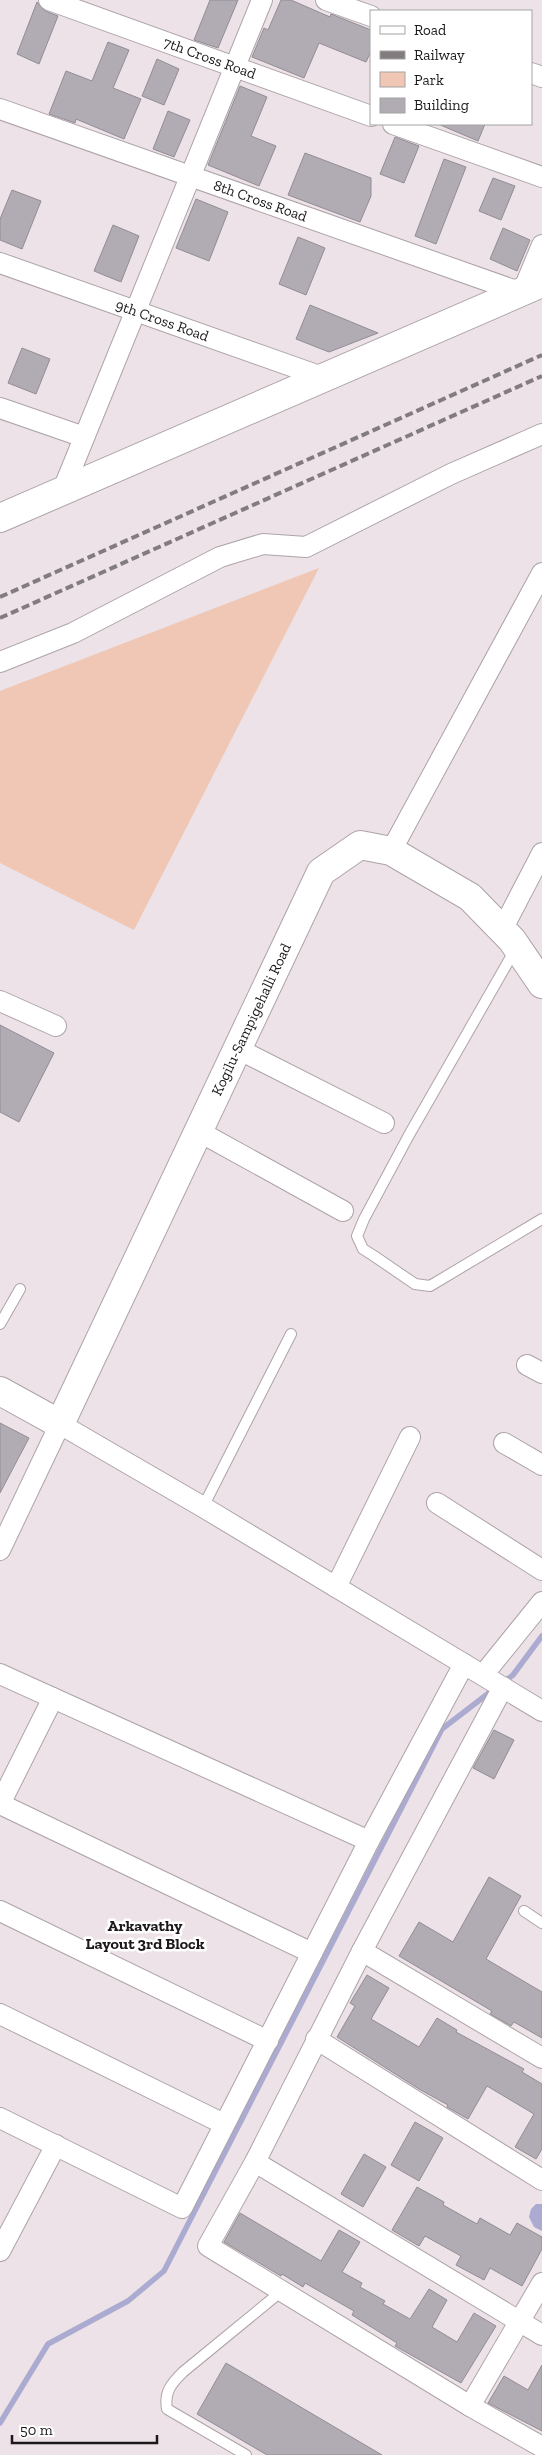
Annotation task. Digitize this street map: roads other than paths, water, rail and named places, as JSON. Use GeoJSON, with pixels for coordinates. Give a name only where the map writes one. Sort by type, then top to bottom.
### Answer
{"type":"FeatureCollection","features":[{"type":"Feature","properties":{"kind":"street","name":"7th Cross Road"},"geometry":{"type":"LineString","coordinates":[[49,0],[370,116]]}},
{"type":"Feature","properties":{"kind":"street"},"geometry":{"type":"LineString","coordinates":[[62,492],[262,0]]}},
{"type":"Feature","properties":{"kind":"street"},"geometry":{"type":"LineString","coordinates":[[326,0],[370,16]]}},
{"type":"Feature","properties":{"kind":"street","name":"8th Cross Road"},"geometry":{"type":"LineString","coordinates":[[0,109],[190,176],[532,288]]}},
{"type":"Feature","properties":{"kind":"street"},"geometry":{"type":"LineString","coordinates":[[396,125],[542,177]]}},
{"type":"Feature","properties":{"kind":"street"},"geometry":{"type":"LineString","coordinates":[[0,518],[532,288],[542,245]]}},
{"type":"Feature","properties":{"kind":"street","name":"9th Cross Road"},"geometry":{"type":"LineString","coordinates":[[0,263],[325,378]]}},
{"type":"Feature","properties":{"kind":"street"},"geometry":{"type":"LineString","coordinates":[[0,408],[84,437]]}},
{"type":"Feature","properties":{"kind":"street"},"geometry":{"type":"LineString","coordinates":[[0,662],[73,633],[220,557],[263,544],[306,547],[451,474],[542,434]]}},
{"type":"Feature","properties":{"kind":"street"},"geometry":{"type":"LineString","coordinates":[[391,851],[542,573]]}},
{"type":"Feature","properties":{"kind":"street","name":"Kogilu-Sampigehalli Road"},"geometry":{"type":"LineString","coordinates":[[60,1424],[236,1048],[321,872],[360,844],[391,851],[470,897],[509,939],[542,984]]}},
{"type":"Feature","properties":{"kind":"street"},"geometry":{"type":"LineString","coordinates":[[509,939],[542,853]]}},
{"type":"Feature","properties":{"kind":"street"},"geometry":{"type":"LineString","coordinates":[[0,1001],[56,1026]]}},
{"type":"Feature","properties":{"kind":"street"},"geometry":{"type":"LineString","coordinates":[[236,1048],[384,1123]]}},
{"type":"Feature","properties":{"kind":"street"},"geometry":{"type":"LineString","coordinates":[[198,1131],[343,1211]]}},
{"type":"Feature","properties":{"kind":"street"},"geometry":{"type":"LineString","coordinates":[[0,1391],[203,1506],[542,1711]]}},
{"type":"Feature","properties":{"kind":"street"},"geometry":{"type":"LineString","coordinates":[[1,1547],[60,1424]]}},
{"type":"Feature","properties":{"kind":"street"},"geometry":{"type":"LineString","coordinates":[[336,1587],[410,1437]]}},
{"type":"Feature","properties":{"kind":"street"},"geometry":{"type":"LineString","coordinates":[[504,1443],[542,1465]]}},
{"type":"Feature","properties":{"kind":"street"},"geometry":{"type":"LineString","coordinates":[[437,1503],[542,1570]]}},
{"type":"Feature","properties":{"kind":"street"},"geometry":{"type":"LineString","coordinates":[[542,1602],[495,1682],[255,2162],[208,2246],[470,2406],[542,2447]]}},
{"type":"Feature","properties":{"kind":"street"},"geometry":{"type":"LineString","coordinates":[[0,2118],[182,2208],[369,1841],[464,1664]]}},
{"type":"Feature","properties":{"kind":"street"},"geometry":{"type":"LineString","coordinates":[[0,1674],[369,1841]]}},
{"type":"Feature","properties":{"kind":"street"},"geometry":{"type":"LineString","coordinates":[[53,1698],[0,1804],[312,1953]]}},
{"type":"Feature","properties":{"kind":"street"},"geometry":{"type":"LineString","coordinates":[[0,1911],[268,2041]]}},
{"type":"Feature","properties":{"kind":"street"},"geometry":{"type":"LineString","coordinates":[[362,1951],[542,2058]]}},
{"type":"Feature","properties":{"kind":"street"},"geometry":{"type":"LineString","coordinates":[[0,2014],[224,2124]]}},
{"type":"Feature","properties":{"kind":"street"},"geometry":{"type":"LineString","coordinates":[[316,2039],[542,2180]]}},
{"type":"Feature","properties":{"kind":"street"},"geometry":{"type":"LineString","coordinates":[[0,2251],[56,2146]]}},
{"type":"Feature","properties":{"kind":"street"},"geometry":{"type":"LineString","coordinates":[[255,2162],[517,2322],[542,2335]]}},
{"type":"Feature","properties":{"kind":"street"},"geometry":{"type":"LineString","coordinates":[[470,2406],[517,2322],[542,2282]]}},
{"type":"Feature","properties":{"kind":"lane"},"geometry":{"type":"LineString","coordinates":[[509,939],[410,1135],[364,1219],[357,1236],[363,1249],[416,1284],[430,1286],[542,1219]]}},
{"type":"Feature","properties":{"kind":"lane"},"geometry":{"type":"LineString","coordinates":[[0,1324],[20,1289]]}},
{"type":"Feature","properties":{"kind":"lane"},"geometry":{"type":"LineString","coordinates":[[203,1506],[291,1334]]}},
{"type":"Feature","properties":{"kind":"lane"},"geometry":{"type":"LineString","coordinates":[[524,1911],[542,1923]]}},
{"type":"Feature","properties":{"kind":"lane"},"geometry":{"type":"LineString","coordinates":[[246,2455],[167,2409],[165,2397],[171,2384],[183,2372],[282,2290]]}},
{"type":"Feature","properties":{"kind":"water"},"geometry":{"type":"Polygon","coordinates":[[[536,2204],[542,2204],[542,2231],[534,2227],[529,2217],[531,2209],[536,2204]]]}},
{"type":"Feature","properties":{"kind":"waterway"},"geometry":{"type":"LineString","coordinates":[[504,1682],[513,1675],[542,1636]]}},
{"type":"Feature","properties":{"kind":"waterway"},"geometry":{"type":"LineString","coordinates":[[0,2423],[48,2344],[128,2301],[164,2271],[442,1729],[494,1689]]}},
{"type":"Feature","properties":{"kind":"railway"},"geometry":{"type":"LineString","coordinates":[[0,597],[542,355]]}},
{"type":"Feature","properties":{"kind":"railway"},"geometry":{"type":"LineString","coordinates":[[0,618],[542,376]]}},
{"type":"Feature","properties":{"kind":"district","name":"Arkavathy Layout 3rd Block"},"geometry":{"type":"Point","coordinates":[145,1934]}}]}
